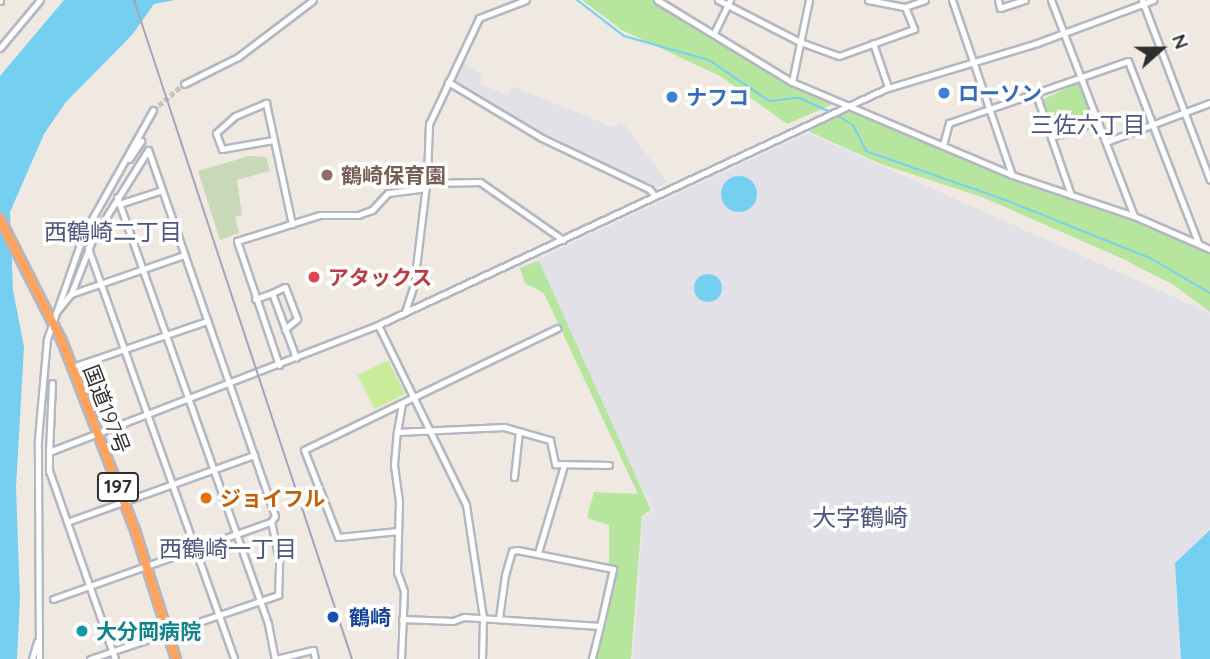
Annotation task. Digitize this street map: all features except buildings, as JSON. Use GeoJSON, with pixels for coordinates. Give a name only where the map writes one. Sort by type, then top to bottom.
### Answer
{"type":"FeatureCollection","features":[{"type":"Feature","properties":{"kind":"highway","name":"国道197号"},"geometry":{"type":"LineString","coordinates":[[0,219],[54,318],[147,566],[176,659]]}},
{"type":"Feature","properties":{"kind":"street"},"geometry":{"type":"LineString","coordinates":[[0,48],[40,0]]}},
{"type":"Feature","properties":{"kind":"street"},"geometry":{"type":"LineString","coordinates":[[184,84],[238,57],[313,0]]}},
{"type":"Feature","properties":{"kind":"street"},"geometry":{"type":"LineString","coordinates":[[405,312],[414,284],[426,186],[429,124],[479,18],[527,0]]}},
{"type":"Feature","properties":{"kind":"street"},"geometry":{"type":"LineString","coordinates":[[657,0],[792,82],[1012,175],[1134,216],[1210,249]]}},
{"type":"Feature","properties":{"kind":"street"},"geometry":{"type":"LineString","coordinates":[[718,0],[800,42],[839,56],[914,29],[905,7]]}},
{"type":"Feature","properties":{"kind":"street"},"geometry":{"type":"LineString","coordinates":[[792,82],[809,0]]}},
{"type":"Feature","properties":{"kind":"street"},"geometry":{"type":"LineString","coordinates":[[867,0],[905,7],[923,0]]}},
{"type":"Feature","properties":{"kind":"street"},"geometry":{"type":"LineString","coordinates":[[952,0],[1012,175]]}},
{"type":"Feature","properties":{"kind":"street"},"geometry":{"type":"LineString","coordinates":[[998,0],[1000,8],[1025,0]]}},
{"type":"Feature","properties":{"kind":"street"},"geometry":{"type":"LineString","coordinates":[[1052,0],[1134,216]]}},
{"type":"Feature","properties":{"kind":"street"},"geometry":{"type":"LineString","coordinates":[[49,452],[379,325],[888,87],[1064,34],[1153,0]]}},
{"type":"Feature","properties":{"kind":"street"},"geometry":{"type":"LineString","coordinates":[[1142,2],[1210,180]]}},
{"type":"Feature","properties":{"kind":"street"},"geometry":{"type":"LineString","coordinates":[[714,33],[728,3]]}},
{"type":"Feature","properties":{"kind":"street"},"geometry":{"type":"LineString","coordinates":[[873,43],[888,87]]}},
{"type":"Feature","properties":{"kind":"street"},"geometry":{"type":"LineString","coordinates":[[943,145],[950,123],[1128,61],[1198,242]]}},
{"type":"Feature","properties":{"kind":"street"},"geometry":{"type":"LineString","coordinates":[[448,82],[542,138],[649,189],[654,196]]}},
{"type":"Feature","properties":{"kind":"street"},"geometry":{"type":"LineString","coordinates":[[1037,93],[1071,195]]}},
{"type":"Feature","properties":{"kind":"street"},"geometry":{"type":"LineString","coordinates":[[273,139],[222,149],[216,133],[235,116],[266,103],[292,224]]}},
{"type":"Feature","properties":{"kind":"street"},"geometry":{"type":"LineString","coordinates":[[1106,142],[1210,103]]}},
{"type":"Feature","properties":{"kind":"street"},"geometry":{"type":"LineString","coordinates":[[125,164],[137,133],[153,110]]}},
{"type":"Feature","properties":{"kind":"street"},"geometry":{"type":"LineString","coordinates":[[1051,137],[1097,121]]}},
{"type":"Feature","properties":{"kind":"street"},"geometry":{"type":"LineString","coordinates":[[39,659],[38,439],[44,356],[54,318],[84,233],[141,141]]}},
{"type":"Feature","properties":{"kind":"street"},"geometry":{"type":"LineString","coordinates":[[53,598],[271,522],[275,516],[148,150],[88,248],[71,294],[54,318]]}},
{"type":"Feature","properties":{"kind":"street"},"geometry":{"type":"LineString","coordinates":[[279,365],[237,240],[320,215],[358,215],[372,210],[388,192],[480,182],[563,240]]}},
{"type":"Feature","properties":{"kind":"street"},"geometry":{"type":"LineString","coordinates":[[120,204],[162,190]]}},
{"type":"Feature","properties":{"kind":"street"},"geometry":{"type":"LineString","coordinates":[[117,197],[260,601],[276,659],[313,650],[315,659]]}},
{"type":"Feature","properties":{"kind":"street"},"geometry":{"type":"LineString","coordinates":[[88,248],[234,659]]}},
{"type":"Feature","properties":{"kind":"street"},"geometry":{"type":"LineString","coordinates":[[71,294],[184,255]]}},
{"type":"Feature","properties":{"kind":"street"},"geometry":{"type":"LineString","coordinates":[[255,299],[285,287],[297,318],[285,330]]}},
{"type":"Feature","properties":{"kind":"street"},"geometry":{"type":"LineString","coordinates":[[272,293],[296,358]]}},
{"type":"Feature","properties":{"kind":"street"},"geometry":{"type":"LineString","coordinates":[[72,366],[207,321]]}},
{"type":"Feature","properties":{"kind":"street"},"geometry":{"type":"LineString","coordinates":[[379,325],[432,429],[466,505],[483,618],[482,659]]}},
{"type":"Feature","properties":{"kind":"street"},"geometry":{"type":"LineString","coordinates":[[398,531],[338,537],[304,450],[557,328]]}},
{"type":"Feature","properties":{"kind":"street"},"geometry":{"type":"LineString","coordinates":[[52,383],[48,471],[115,659]]}},
{"type":"Feature","properties":{"kind":"street"},"geometry":{"type":"LineString","coordinates":[[401,659],[402,619],[394,451],[402,403]]}},
{"type":"Feature","properties":{"kind":"street"},"geometry":{"type":"LineString","coordinates":[[397,432],[485,426],[519,431],[550,440],[553,460],[564,465],[609,465]]}},
{"type":"Feature","properties":{"kind":"street"},"geometry":{"type":"LineString","coordinates":[[514,477],[519,431]]}},
{"type":"Feature","properties":{"kind":"street"},"geometry":{"type":"LineString","coordinates":[[67,522],[254,455]]}},
{"type":"Feature","properties":{"kind":"street"},"geometry":{"type":"LineString","coordinates":[[538,553],[564,465]]}},
{"type":"Feature","properties":{"kind":"street"},"geometry":{"type":"LineString","coordinates":[[90,659],[280,592],[271,522]]}},
{"type":"Feature","properties":{"kind":"street"},"geometry":{"type":"LineString","coordinates":[[499,618],[512,551],[538,553],[613,569],[592,659]]}},
{"type":"Feature","properties":{"kind":"street"},"geometry":{"type":"LineString","coordinates":[[402,619],[499,618],[600,626]]}},
{"type":"Feature","properties":{"kind":"street"},"geometry":{"type":"LineString","coordinates":[[32,659],[39,633]]}},
{"type":"Feature","properties":{"kind":"shaded area"},"geometry":{"type":"Polygon","coordinates":[[[462,63],[482,74],[480,84],[508,95],[512,86],[615,128],[619,123],[625,125],[667,182],[656,188],[500,111],[453,80],[462,63]]]}},
{"type":"Feature","properties":{"kind":"shaded area"},"geometry":{"type":"Polygon","coordinates":[[[808,133],[1210,313],[1210,529],[1175,563],[1181,659],[633,659],[643,517],[654,511],[544,294],[525,283],[519,268],[808,133]]]}},
{"type":"Feature","properties":{"kind":"green space"},"geometry":{"type":"Polygon","coordinates":[[[582,0],[655,0],[774,77],[833,104],[787,124],[720,76],[622,30],[582,0]]]}},
{"type":"Feature","properties":{"kind":"green space"},"geometry":{"type":"Polygon","coordinates":[[[1078,83],[1094,117],[1058,134],[1042,100],[1078,83]]]}},
{"type":"Feature","properties":{"kind":"green space"},"geometry":{"type":"Polygon","coordinates":[[[850,109],[899,133],[1160,230],[1210,254],[1210,312],[1174,285],[1121,258],[982,197],[881,164],[810,132],[817,124],[850,109]]]}},
{"type":"Feature","properties":{"kind":"green space"},"geometry":{"type":"Polygon","coordinates":[[[249,156],[266,157],[270,171],[237,180],[242,215],[235,217],[239,233],[220,240],[198,171],[249,156]]]}},
{"type":"Feature","properties":{"kind":"green space"},"geometry":{"type":"Polygon","coordinates":[[[539,261],[651,510],[642,516],[631,659],[590,659],[609,563],[609,525],[587,518],[594,492],[638,494],[544,293],[525,283],[520,268],[539,261]]]}},
{"type":"Feature","properties":{"kind":"green space"},"geometry":{"type":"Polygon","coordinates":[[[388,360],[405,394],[375,409],[358,375],[388,360]]]}},
{"type":"Feature","properties":{"kind":"water"},"geometry":{"type":"Polygon","coordinates":[[[64,0],[175,0],[154,4],[132,35],[66,102],[44,134],[10,212],[13,290],[24,347],[16,487],[20,598],[17,659],[0,659],[0,76],[64,0]]]}},
{"type":"Feature","properties":{"kind":"water"},"geometry":{"type":"Polygon","coordinates":[[[739,176],[751,182],[757,194],[751,206],[739,212],[727,206],[721,194],[727,182],[739,176]]]}},
{"type":"Feature","properties":{"kind":"water"},"geometry":{"type":"Polygon","coordinates":[[[708,274],[718,278],[722,288],[718,298],[708,302],[698,298],[694,288],[698,278],[708,274]]]}},
{"type":"Feature","properties":{"kind":"water"},"geometry":{"type":"Polygon","coordinates":[[[1210,530],[1210,659],[1181,659],[1175,563],[1210,530]]]}},
{"type":"Feature","properties":{"kind":"waterway"},"geometry":{"type":"LineString","coordinates":[[577,0],[624,36],[709,60],[769,101],[799,98],[831,112]]}},
{"type":"Feature","properties":{"kind":"waterway"},"geometry":{"type":"LineString","coordinates":[[836,115],[853,125],[866,151],[1008,201],[1150,258],[1210,293]]}},
{"type":"Feature","properties":{"kind":"tunnel"},"geometry":{"type":"LineString","coordinates":[[153,110],[184,84]]}},
{"type":"Feature","properties":{"kind":"railway"},"geometry":{"type":"LineString","coordinates":[[134,0],[352,659]]}},
{"type":"Feature","properties":{"kind":"place","name":"ローソン"},"geometry":{"type":"Point","coordinates":[944,93]}},
{"type":"Feature","properties":{"kind":"place","name":"ナフコ"},"geometry":{"type":"Point","coordinates":[672,97]}},
{"type":"Feature","properties":{"kind":"place","name":"鶴崎保育園"},"geometry":{"type":"Point","coordinates":[327,175]}},
{"type":"Feature","properties":{"kind":"place","name":"アタックス"},"geometry":{"type":"Point","coordinates":[314,277]}},
{"type":"Feature","properties":{"kind":"place","name":"ジョイフル"},"geometry":{"type":"Point","coordinates":[206,498]}},
{"type":"Feature","properties":{"kind":"place","name":"鶴崎"},"geometry":{"type":"Point","coordinates":[333,617]}},
{"type":"Feature","properties":{"kind":"place","name":"大分岡病院"},"geometry":{"type":"Point","coordinates":[82,631]}},
{"type":"Feature","properties":{"kind":"district","name":"三佐六丁目"},"geometry":{"type":"Point","coordinates":[1088,125]}},
{"type":"Feature","properties":{"kind":"district","name":"西鶴崎二丁目"},"geometry":{"type":"Point","coordinates":[113,232]}},
{"type":"Feature","properties":{"kind":"district","name":"大字鶴崎"},"geometry":{"type":"Point","coordinates":[860,518]}},
{"type":"Feature","properties":{"kind":"district","name":"西鶴崎一丁目"},"geometry":{"type":"Point","coordinates":[228,549]}}]}
